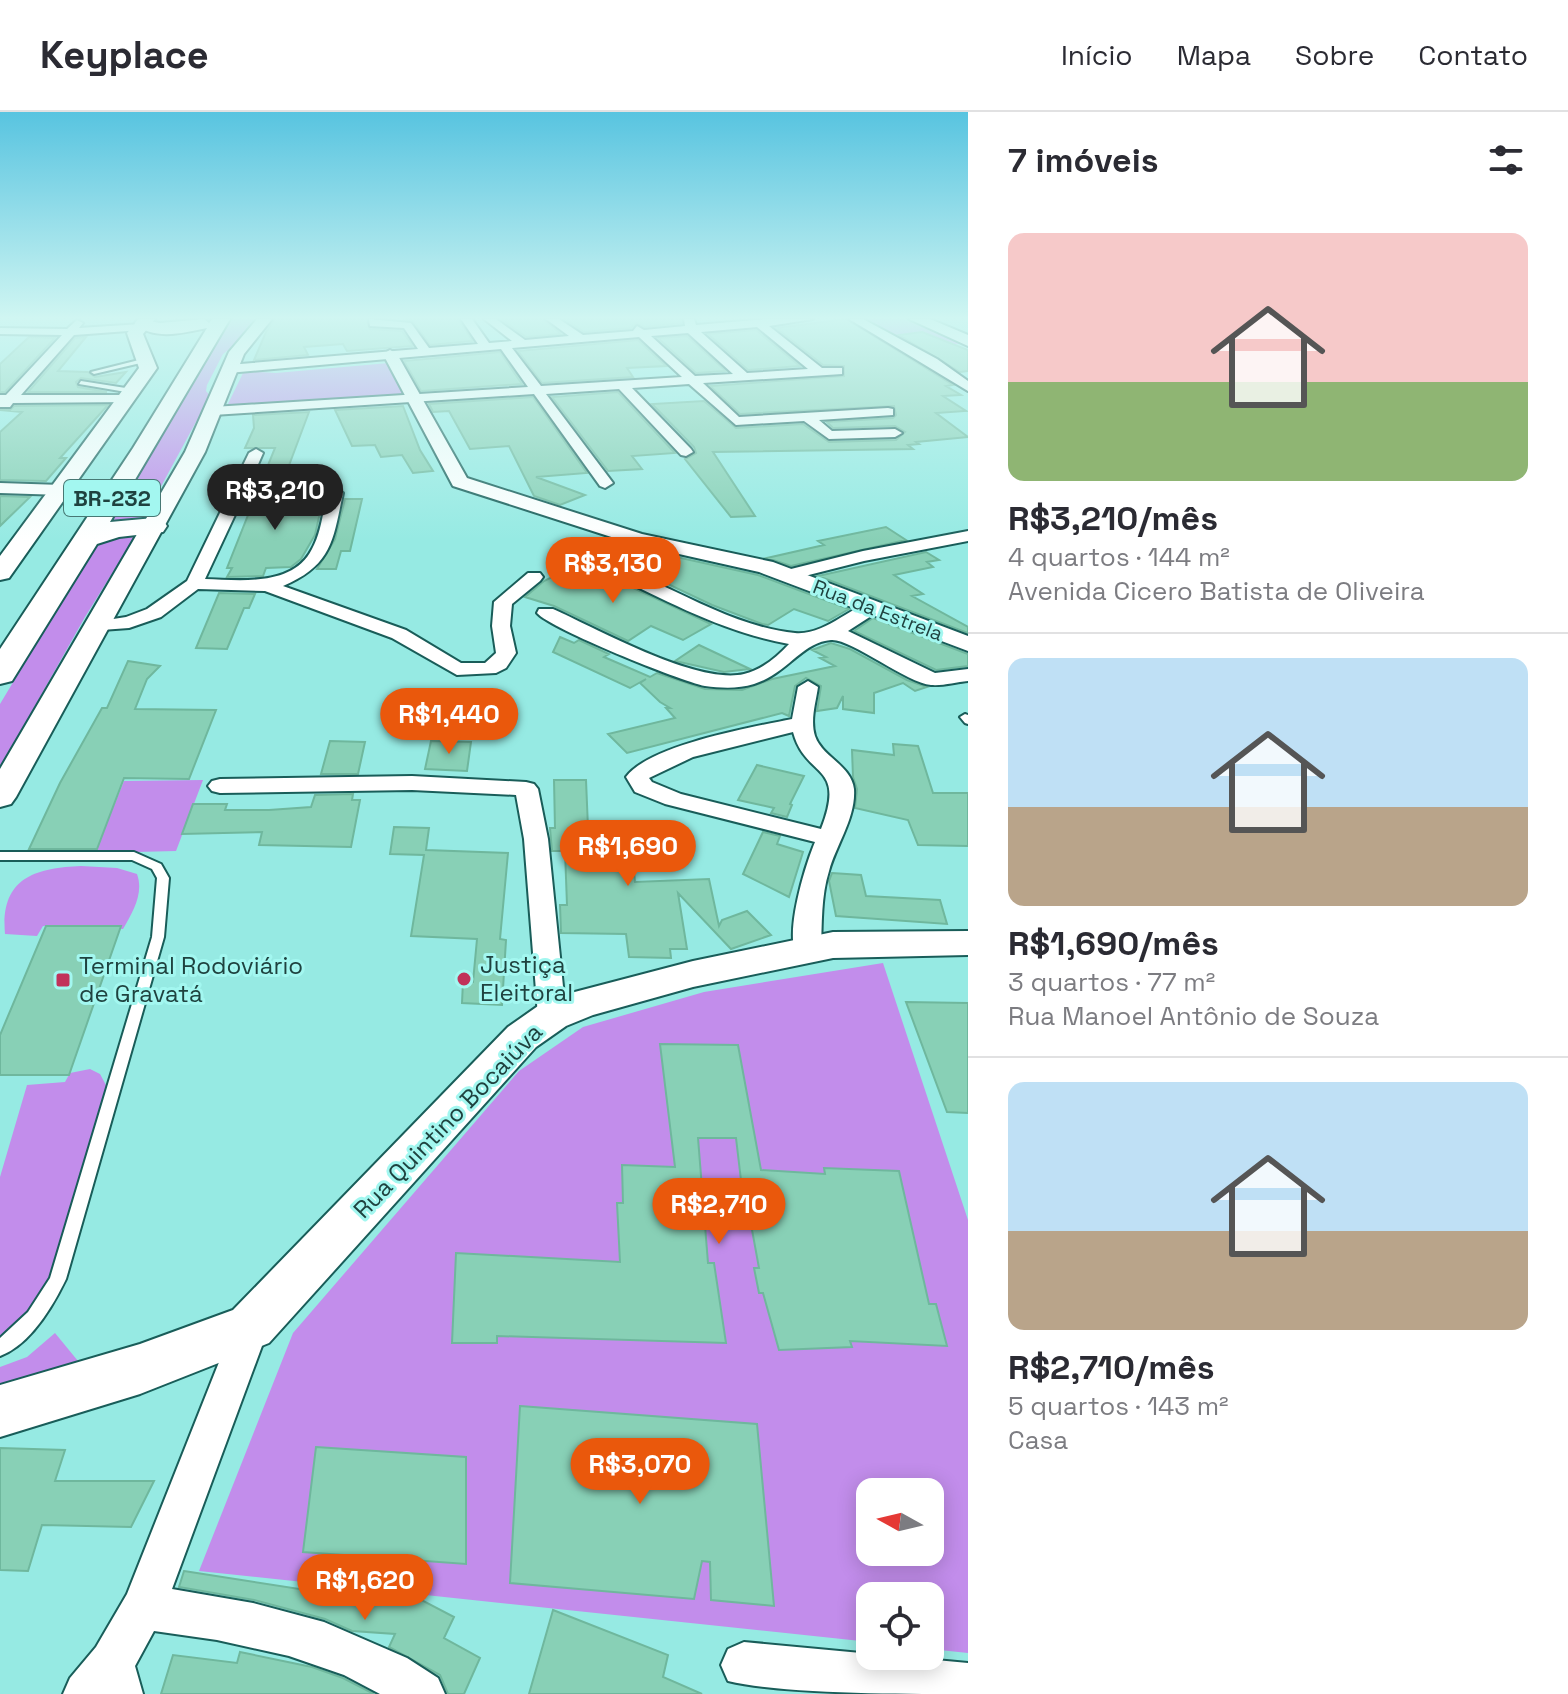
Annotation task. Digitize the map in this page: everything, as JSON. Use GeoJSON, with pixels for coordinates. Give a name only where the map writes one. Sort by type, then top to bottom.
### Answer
{"type":"FeatureCollection","features":[{"type":"Feature","properties":{"kind":"highway","name":"BR-232"},"geometry":{"type":"LineString","coordinates":[[35,575],[160,393]]}},
{"type":"Feature","properties":{"kind":"highway","name":"BR-232"},"geometry":{"type":"LineString","coordinates":[[0,674],[176,393]]}},
{"type":"Feature","properties":{"kind":"highway"},"geometry":{"type":"LineString","coordinates":[[85,539],[116,529],[154,526]]}},
{"type":"Feature","properties":{"kind":"main road"},"geometry":{"type":"LineString","coordinates":[[0,797],[195,452],[219,393]]}},
{"type":"Feature","properties":{"kind":"main road"},"geometry":{"type":"LineString","coordinates":[[0,573],[129,395]]}},
{"type":"Feature","properties":{"kind":"main road","name":"Rua Quintino Bocaiúva"},"geometry":{"type":"LineString","coordinates":[[251,1327],[522,1037],[552,1016],[581,1004],[693,974],[833,945],[968,943]]}},
{"type":"Feature","properties":{"kind":"main road"},"geometry":{"type":"LineString","coordinates":[[0,1411],[140,1369],[251,1327]]}},
{"type":"Feature","properties":{"kind":"street","name":"Rua da Estrela"},"geometry":{"type":"LineString","coordinates":[[411,393],[456,476],[469,486],[637,539],[789,575],[968,644]]}},
{"type":"Feature","properties":{"kind":"street"},"geometry":{"type":"LineString","coordinates":[[213,411],[505,393]]}},
{"type":"Feature","properties":{"kind":"street"},"geometry":{"type":"LineString","coordinates":[[538,393],[605,483]]}},
{"type":"Feature","properties":{"kind":"street"},"geometry":{"type":"LineString","coordinates":[[629,393],[686,452]]}},
{"type":"Feature","properties":{"kind":"street"},"geometry":{"type":"LineString","coordinates":[[708,393],[739,422],[888,412]]}},
{"type":"Feature","properties":{"kind":"street"},"geometry":{"type":"LineString","coordinates":[[3,403],[129,395]]}},
{"type":"Feature","properties":{"kind":"street"},"geometry":{"type":"LineString","coordinates":[[807,417],[829,435],[895,433]]}},
{"type":"Feature","properties":{"kind":"street"},"geometry":{"type":"LineString","coordinates":[[95,627],[129,622],[154,613],[194,584],[256,453]]}},
{"type":"Feature","properties":{"kind":"street"},"geometry":{"type":"LineString","coordinates":[[242,482],[317,484],[335,493],[319,557],[302,573],[267,586]]}},
{"type":"Feature","properties":{"kind":"street"},"geometry":{"type":"LineString","coordinates":[[0,488],[62,490]]}},
{"type":"Feature","properties":{"kind":"street"},"geometry":{"type":"LineString","coordinates":[[789,575],[863,556],[968,536]]}},
{"type":"Feature","properties":{"kind":"street"},"geometry":{"type":"LineString","coordinates":[[618,571],[733,622],[804,639],[816,639],[872,607]]}},
{"type":"Feature","properties":{"kind":"street"},"geometry":{"type":"LineString","coordinates":[[194,584],[267,586],[399,634],[448,664],[468,670],[489,669],[503,659],[506,653],[501,616],[503,602],[534,577]]}},
{"type":"Feature","properties":{"kind":"street"},"geometry":{"type":"LineString","coordinates":[[546,613],[684,676],[710,682],[763,675],[789,658],[804,639]]}},
{"type":"Feature","properties":{"kind":"street"},"geometry":{"type":"LineString","coordinates":[[832,631],[932,679],[968,675]]}},
{"type":"Feature","properties":{"kind":"street"},"geometry":{"type":"LineString","coordinates":[[807,950],[811,889],[840,805],[841,783],[809,746],[802,723],[808,687]]}},
{"type":"Feature","properties":{"kind":"street"},"geometry":{"type":"LineString","coordinates":[[802,723],[689,751],[642,768],[638,772],[638,782],[673,799],[827,838]]}},
{"type":"Feature","properties":{"kind":"street"},"geometry":{"type":"LineString","coordinates":[[220,786],[412,783],[526,789],[536,839],[552,1016]]}},
{"type":"Feature","properties":{"kind":"street"},"geometry":{"type":"LineString","coordinates":[[106,1684],[143,1608],[251,1327]]}},
{"type":"Feature","properties":{"kind":"street"},"geometry":{"type":"LineString","coordinates":[[143,1608],[244,1622],[296,1635],[389,1670],[422,1694]]}},
{"type":"Feature","properties":{"kind":"street"},"geometry":{"type":"LineString","coordinates":[[744,1665],[968,1686]]}},
{"type":"Feature","properties":{"kind":"lane"},"geometry":{"type":"LineString","coordinates":[[119,393],[129,395]]}},
{"type":"Feature","properties":{"kind":"lane"},"geometry":{"type":"LineString","coordinates":[[0,856],[134,856],[157,867],[163,878],[158,937],[58,1279],[40,1313],[19,1335],[0,1348]]}},
{"type":"Feature","properties":{"kind":"shaded area"},"geometry":{"type":"Polygon","coordinates":[[[187,393],[207,393],[210,396],[145,516],[109,526],[187,393]]]}},
{"type":"Feature","properties":{"kind":"shaded area"},"geometry":{"type":"Polygon","coordinates":[[[233,393],[405,393],[407,397],[227,406],[233,393]]]}},
{"type":"Feature","properties":{"kind":"shaded area"},"geometry":{"type":"Polygon","coordinates":[[[131,535],[134,538],[85,617],[0,768],[0,704],[98,541],[131,535]]]}},
{"type":"Feature","properties":{"kind":"shaded area"},"geometry":{"type":"Polygon","coordinates":[[[203,780],[176,851],[95,853],[124,781],[203,780]]]}},
{"type":"Feature","properties":{"kind":"shaded area"},"geometry":{"type":"Polygon","coordinates":[[[81,866],[117,868],[137,874],[138,895],[123,929],[43,926],[37,936],[5,934],[8,900],[15,888],[35,874],[81,866]]]}},
{"type":"Feature","properties":{"kind":"shaded area"},"geometry":{"type":"Polygon","coordinates":[[[883,963],[968,1220],[968,1653],[944,1650],[944,1582],[856,1582],[856,1641],[199,1571],[293,1333],[519,1071],[583,1027],[704,992],[883,963]]]}},
{"type":"Feature","properties":{"kind":"shaded area"},"geometry":{"type":"Polygon","coordinates":[[[90,1069],[100,1074],[107,1087],[81,1186],[52,1274],[39,1306],[0,1342],[0,1177],[27,1085],[65,1082],[70,1073],[90,1069]]]}},
{"type":"Feature","properties":{"kind":"shaded area"},"geometry":{"type":"Polygon","coordinates":[[[55,1333],[78,1361],[0,1386],[0,1367],[27,1357],[55,1333]]]}},
{"type":"Feature","properties":{"kind":"building"},"geometry":{"type":"Polygon","coordinates":[[[619,393],[675,453],[632,456],[642,469],[608,471],[552,397],[619,393]]]}},
{"type":"Feature","properties":{"kind":"building"},"geometry":{"type":"Polygon","coordinates":[[[717,393],[957,393],[961,395],[943,396],[966,411],[936,413],[968,437],[908,445],[913,449],[713,452],[755,516],[731,517],[685,459],[696,453],[694,447],[652,404],[704,401],[736,428],[803,424],[829,442],[896,440],[905,432],[895,426],[833,428],[827,422],[893,418],[896,415],[894,406],[740,414],[717,393]]]}},
{"type":"Feature","properties":{"kind":"building"},"geometry":{"type":"Polygon","coordinates":[[[533,397],[587,473],[536,477],[585,495],[560,505],[534,496],[509,446],[470,449],[449,411],[433,412],[429,404],[533,397]]]}},
{"type":"Feature","properties":{"kind":"building"},"geometry":{"type":"Polygon","coordinates":[[[108,405],[60,458],[66,458],[46,481],[0,480],[0,432],[22,412],[0,410],[10,410],[14,406],[108,405]]]}},
{"type":"Feature","properties":{"kind":"building"},"geometry":{"type":"Polygon","coordinates":[[[403,406],[420,450],[433,471],[413,473],[402,455],[381,457],[375,445],[352,446],[335,410],[403,406]]]}},
{"type":"Feature","properties":{"kind":"building"},"geometry":{"type":"Polygon","coordinates":[[[309,412],[285,476],[264,475],[275,448],[245,448],[254,428],[253,415],[309,412]]]}},
{"type":"Feature","properties":{"kind":"building"},"geometry":{"type":"Polygon","coordinates":[[[258,490],[309,492],[307,499],[323,499],[315,535],[301,559],[291,567],[266,568],[263,576],[227,577],[232,568],[227,568],[258,490]]]}},
{"type":"Feature","properties":{"kind":"building"},"geometry":{"type":"Polygon","coordinates":[[[0,496],[30,497],[0,526],[0,496]]]}},
{"type":"Feature","properties":{"kind":"building"},"geometry":{"type":"Polygon","coordinates":[[[345,499],[362,499],[350,551],[341,551],[336,569],[317,569],[335,539],[345,499]]]}},
{"type":"Feature","properties":{"kind":"building"},"geometry":{"type":"Polygon","coordinates":[[[886,527],[906,540],[791,566],[767,558],[824,545],[818,541],[886,527]]]}},
{"type":"Feature","properties":{"kind":"building"},"geometry":{"type":"Polygon","coordinates":[[[926,552],[939,560],[927,562],[933,567],[894,575],[923,594],[912,596],[968,627],[968,633],[818,576],[926,552]]]}},
{"type":"Feature","properties":{"kind":"building"},"geometry":{"type":"Polygon","coordinates":[[[663,554],[758,575],[849,609],[828,621],[794,609],[768,625],[762,624],[712,605],[636,569],[663,554]]]}},
{"type":"Feature","properties":{"kind":"building"},"geometry":{"type":"Polygon","coordinates":[[[576,565],[588,567],[711,624],[683,640],[651,626],[628,641],[554,606],[525,597],[544,581],[576,565]]]}},
{"type":"Feature","properties":{"kind":"building"},"geometry":{"type":"Polygon","coordinates":[[[219,593],[255,594],[249,608],[244,608],[227,649],[196,648],[219,593]]]}},
{"type":"Feature","properties":{"kind":"building"},"geometry":{"type":"Polygon","coordinates":[[[873,618],[968,654],[968,666],[936,670],[854,631],[873,618]]]}},
{"type":"Feature","properties":{"kind":"building"},"geometry":{"type":"Polygon","coordinates":[[[560,637],[574,643],[579,640],[609,654],[604,657],[650,677],[657,673],[705,689],[742,690],[772,679],[835,666],[812,650],[831,643],[850,649],[907,680],[927,687],[915,691],[903,683],[874,693],[874,713],[843,709],[843,696],[837,708],[817,711],[821,686],[806,678],[795,686],[789,716],[782,713],[627,753],[608,734],[675,718],[666,708],[670,708],[640,683],[646,679],[630,688],[553,652],[560,637]]]}},
{"type":"Feature","properties":{"kind":"building"},"geometry":{"type":"Polygon","coordinates":[[[699,645],[750,669],[724,672],[675,661],[699,645]]]}},
{"type":"Feature","properties":{"kind":"building"},"geometry":{"type":"Polygon","coordinates":[[[128,661],[160,666],[147,679],[135,709],[216,710],[189,779],[124,778],[97,849],[29,849],[60,783],[102,708],[107,708],[128,661]]]}},
{"type":"Feature","properties":{"kind":"building"},"geometry":{"type":"Polygon","coordinates":[[[330,741],[365,742],[358,774],[321,774],[330,741]]]}},
{"type":"Feature","properties":{"kind":"building"},"geometry":{"type":"Polygon","coordinates":[[[431,741],[471,742],[467,771],[425,769],[431,741]]]}},
{"type":"Feature","properties":{"kind":"building"},"geometry":{"type":"Polygon","coordinates":[[[893,744],[918,746],[933,793],[968,793],[968,846],[918,845],[908,820],[855,808],[857,789],[853,777],[852,750],[894,755],[893,744]]]}},
{"type":"Feature","properties":{"kind":"building"},"geometry":{"type":"Polygon","coordinates":[[[757,765],[804,776],[787,817],[771,813],[774,808],[738,800],[757,765]]]}},
{"type":"Feature","properties":{"kind":"building"},"geometry":{"type":"Polygon","coordinates":[[[554,780],[586,780],[588,828],[630,829],[635,882],[709,879],[719,926],[722,920],[747,911],[771,935],[731,949],[678,893],[687,949],[670,949],[671,958],[629,957],[626,934],[561,933],[560,905],[567,905],[565,851],[552,851],[550,828],[555,828],[554,780]]]}},
{"type":"Feature","properties":{"kind":"building"},"geometry":{"type":"Polygon","coordinates":[[[353,794],[352,800],[360,800],[351,847],[259,845],[262,832],[182,834],[193,804],[227,804],[225,810],[269,810],[311,807],[315,795],[353,794]]]}},
{"type":"Feature","properties":{"kind":"building"},"geometry":{"type":"Polygon","coordinates":[[[394,827],[429,828],[426,850],[508,853],[500,939],[506,940],[502,1005],[462,1003],[463,981],[473,982],[477,939],[411,936],[424,855],[390,854],[394,827]]]}},
{"type":"Feature","properties":{"kind":"building"},"geometry":{"type":"Polygon","coordinates":[[[763,832],[780,836],[777,844],[803,852],[789,897],[743,874],[763,832]]]}},
{"type":"Feature","properties":{"kind":"building"},"geometry":{"type":"Polygon","coordinates":[[[832,873],[861,875],[866,896],[940,900],[947,924],[836,916],[829,881],[832,873]]]}},
{"type":"Feature","properties":{"kind":"building","name":"Terminal Rodoviário de Gravatá"},"geometry":{"type":"Polygon","coordinates":[[[46,926],[121,926],[69,1075],[0,1075],[0,1035],[46,926]]]}},
{"type":"Feature","properties":{"kind":"building"},"geometry":{"type":"Polygon","coordinates":[[[906,1002],[968,1003],[968,1113],[947,1112],[906,1002]]]}},
{"type":"Feature","properties":{"kind":"building"},"geometry":{"type":"Polygon","coordinates":[[[660,1044],[738,1045],[761,1170],[825,1174],[824,1168],[899,1171],[929,1304],[936,1304],[947,1346],[850,1341],[852,1347],[779,1350],[763,1293],[759,1293],[754,1268],[759,1268],[746,1197],[743,1197],[736,1138],[698,1138],[708,1263],[714,1263],[726,1343],[497,1336],[497,1343],[452,1343],[456,1253],[620,1262],[617,1203],[623,1203],[622,1165],[675,1167],[660,1044]]]}},
{"type":"Feature","properties":{"kind":"building"},"geometry":{"type":"Polygon","coordinates":[[[520,1406],[757,1424],[774,1606],[711,1600],[710,1562],[702,1561],[694,1599],[510,1583],[520,1406]]]}},
{"type":"Feature","properties":{"kind":"building"},"geometry":{"type":"Polygon","coordinates":[[[316,1447],[466,1457],[466,1564],[303,1552],[316,1447]]]}},
{"type":"Feature","properties":{"kind":"building"},"geometry":{"type":"Polygon","coordinates":[[[0,1448],[65,1450],[55,1481],[154,1481],[131,1527],[42,1525],[28,1571],[0,1570],[0,1448]]]}},
{"type":"Feature","properties":{"kind":"building"},"geometry":{"type":"Polygon","coordinates":[[[184,1571],[306,1590],[305,1593],[411,1602],[414,1596],[454,1617],[444,1638],[480,1658],[464,1694],[448,1694],[440,1675],[389,1647],[395,1634],[352,1631],[325,1619],[254,1600],[179,1587],[184,1571]]]}},
{"type":"Feature","properties":{"kind":"building"},"geometry":{"type":"Polygon","coordinates":[[[553,1610],[668,1655],[663,1677],[702,1694],[529,1694],[553,1610]]]}},
{"type":"Feature","properties":{"kind":"building"},"geometry":{"type":"Polygon","coordinates":[[[240,1652],[312,1667],[374,1694],[161,1694],[173,1655],[237,1663],[240,1652]]]}},
{"type":"Feature","properties":{"kind":"place","name":"Justiça Eleitoral"},"geometry":{"type":"Point","coordinates":[464,979]}},
{"type":"Feature","properties":{"kind":"place","name":"Terminal Rodoviário de Gravatá"},"geometry":{"type":"Point","coordinates":[63,980]}}]}
